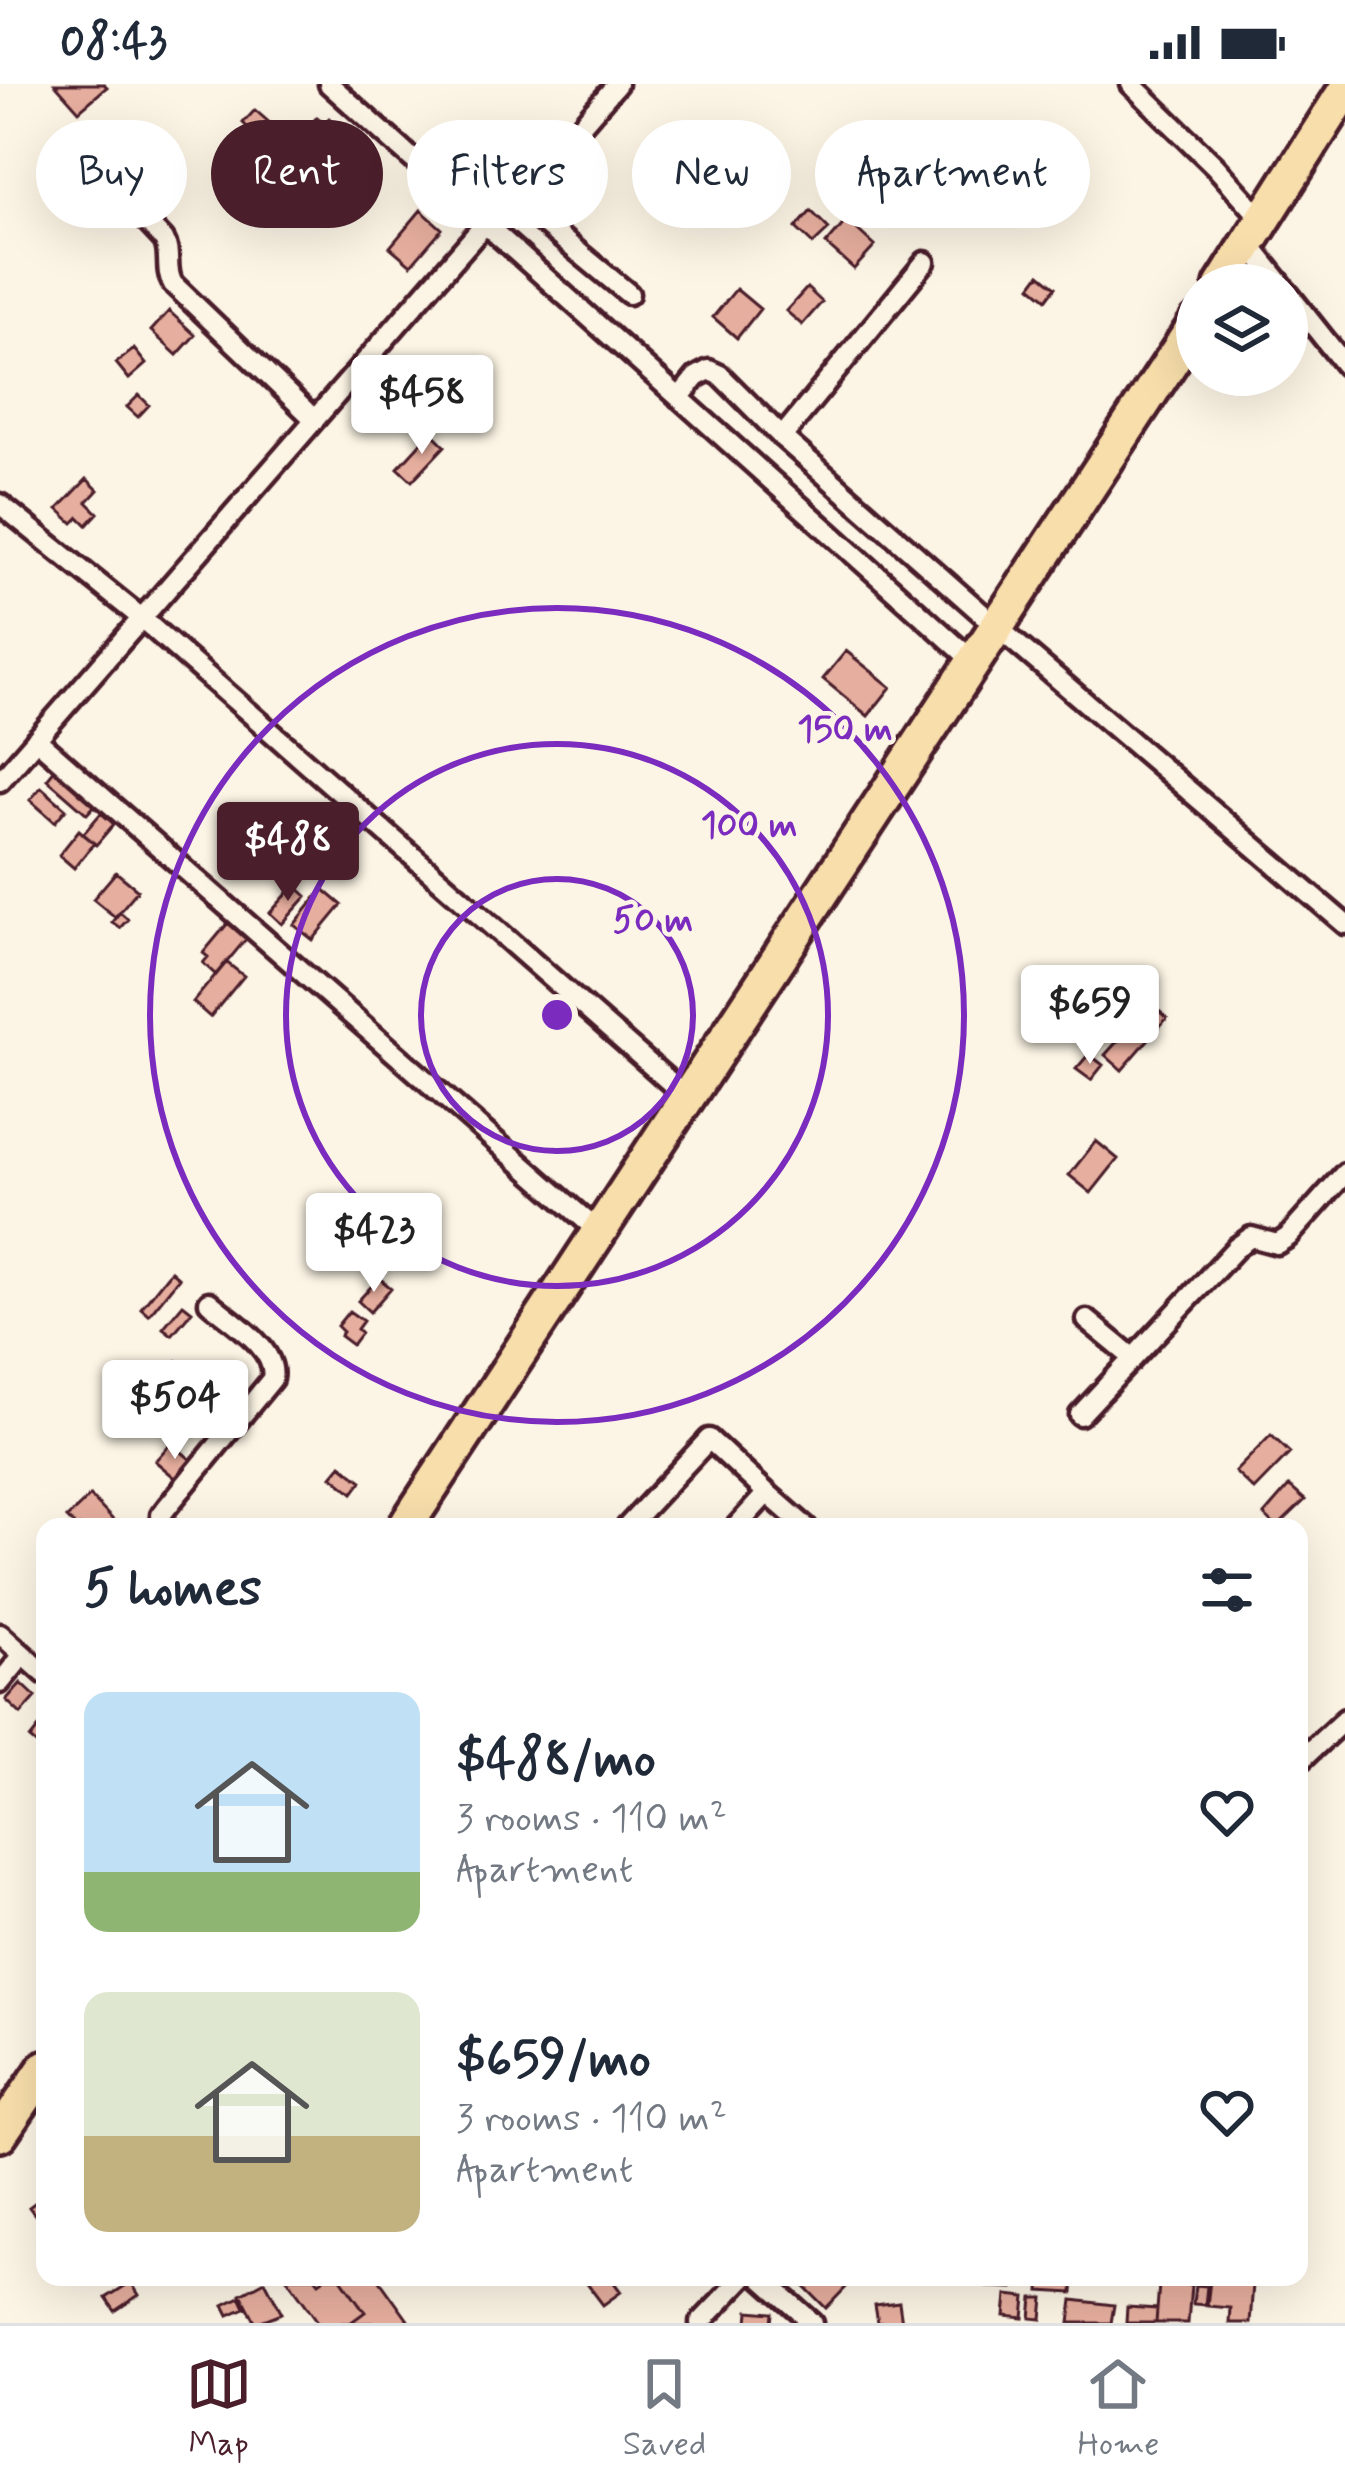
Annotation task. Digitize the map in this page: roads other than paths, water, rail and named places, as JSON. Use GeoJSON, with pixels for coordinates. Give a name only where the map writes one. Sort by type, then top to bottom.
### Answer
{"type":"FeatureCollection","features":[{"type":"Feature","properties":{"kind":"highway"},"geometry":{"type":"LineString","coordinates":[[1235,264],[1345,92]]}},
{"type":"Feature","properties":{"kind":"highway"},"geometry":{"type":"LineString","coordinates":[[411,1518],[1176,354]]}},
{"type":"Feature","properties":{"kind":"highway"},"geometry":{"type":"LineString","coordinates":[[0,2134],[36,2081]]}},
{"type":"Feature","properties":{"kind":"street"},"geometry":{"type":"LineString","coordinates":[[329,84],[407,154]]}},
{"type":"Feature","properties":{"kind":"street"},"geometry":{"type":"LineString","coordinates":[[617,84],[520,196],[537,218],[629,293]]}},
{"type":"Feature","properties":{"kind":"street"},"geometry":{"type":"LineString","coordinates":[[1131,84],[1215,166],[1272,264]]}},
{"type":"Feature","properties":{"kind":"street"},"geometry":{"type":"LineString","coordinates":[[153,228],[169,247],[168,276],[173,284],[313,418]]}},
{"type":"Feature","properties":{"kind":"street"},"geometry":{"type":"LineString","coordinates":[[0,781],[481,228]]}},
{"type":"Feature","properties":{"kind":"street"},"geometry":{"type":"LineString","coordinates":[[489,228],[973,661]]}},
{"type":"Feature","properties":{"kind":"street"},"geometry":{"type":"LineString","coordinates":[[782,437],[925,262]]}},
{"type":"Feature","properties":{"kind":"street"},"geometry":{"type":"LineString","coordinates":[[1308,318],[1345,365]]}},
{"type":"Feature","properties":{"kind":"street"},"geometry":{"type":"LineString","coordinates":[[680,398],[696,377],[709,370],[721,375],[782,437],[996,626],[1345,925]]}},
{"type":"Feature","properties":{"kind":"street"},"geometry":{"type":"LineString","coordinates":[[0,504],[139,616],[687,1097]]}},
{"type":"Feature","properties":{"kind":"street"},"geometry":{"type":"LineString","coordinates":[[36,739],[599,1232]]}},
{"type":"Feature","properties":{"kind":"street"},"geometry":{"type":"LineString","coordinates":[[1080,1415],[1237,1247],[1251,1238],[1277,1244],[1288,1237],[1345,1173]]}},
{"type":"Feature","properties":{"kind":"street"},"geometry":{"type":"LineString","coordinates":[[161,1518],[274,1370],[267,1353],[209,1302]]}},
{"type":"Feature","properties":{"kind":"street"},"geometry":{"type":"LineString","coordinates":[[1087,1320],[1133,1358]]}},
{"type":"Feature","properties":{"kind":"street"},"geometry":{"type":"LineString","coordinates":[[635,1518],[709,1439],[796,1518]]}},
{"type":"Feature","properties":{"kind":"street"},"geometry":{"type":"LineString","coordinates":[[744,1518],[767,1493]]}},
{"type":"Feature","properties":{"kind":"street"},"geometry":{"type":"LineString","coordinates":[[0,1634],[36,1666]]}},
{"type":"Feature","properties":{"kind":"street"},"geometry":{"type":"LineString","coordinates":[[0,1683],[23,1655]]}},
{"type":"Feature","properties":{"kind":"street"},"geometry":{"type":"LineString","coordinates":[[1308,1754],[1345,1719]]}},
{"type":"Feature","properties":{"kind":"street"},"geometry":{"type":"LineString","coordinates":[[700,2323],[735,2286]]}},
{"type":"Feature","properties":{"kind":"street"},"geometry":{"type":"LineString","coordinates":[[770,2286],[813,2323]]}}]}
